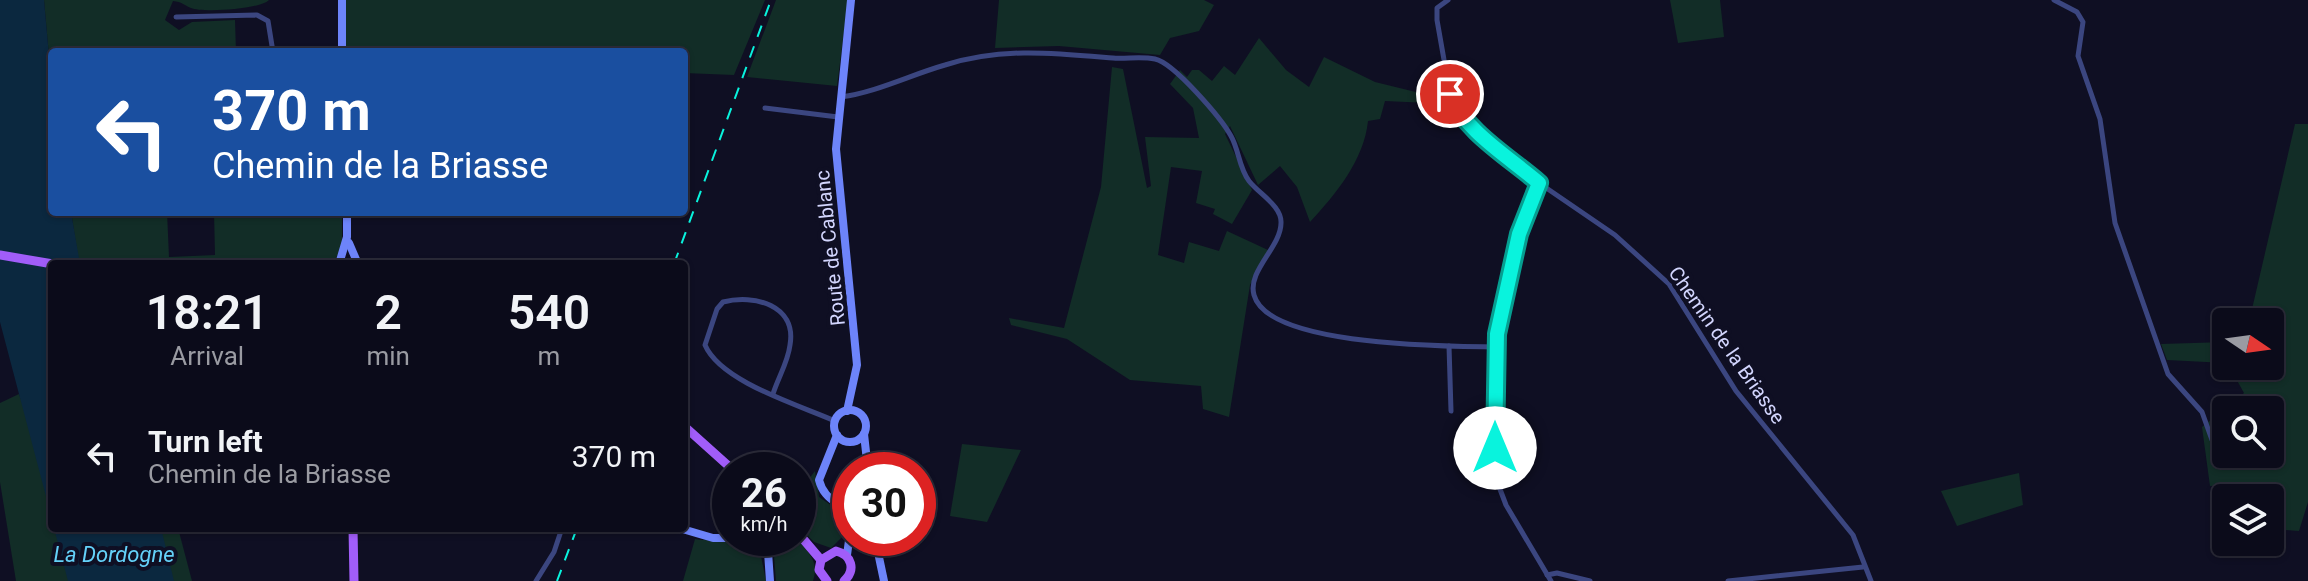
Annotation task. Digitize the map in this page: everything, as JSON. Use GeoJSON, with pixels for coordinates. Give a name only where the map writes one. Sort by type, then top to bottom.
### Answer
{"type":"FeatureCollection","features":[{"type":"Feature","properties":{"kind":"main road"},"geometry":{"type":"LineString","coordinates":[[342,0],[342,48]]}},
{"type":"Feature","properties":{"kind":"main road","name":"Route de Cablanc"},"geometry":{"type":"LineString","coordinates":[[851,0],[836,149],[857,365],[853,396]]}},
{"type":"Feature","properties":{"kind":"main road"},"geometry":{"type":"LineString","coordinates":[[342,260],[347,237],[347,216]]}},
{"type":"Feature","properties":{"kind":"main road"},"geometry":{"type":"LineString","coordinates":[[347,237],[355,260]]}},
{"type":"Feature","properties":{"kind":"main road"},"geometry":{"type":"LineString","coordinates":[[0,255],[48,263]]}},
{"type":"Feature","properties":{"kind":"main road"},"geometry":{"type":"LineString","coordinates":[[832,502],[825,498],[819,474],[832,452],[837,435],[835,421],[847,411],[853,396]]}},
{"type":"Feature","properties":{"kind":"main road"},"geometry":{"type":"LineString","coordinates":[[853,396],[858,413],[864,420],[866,452]]}},
{"type":"Feature","properties":{"kind":"main road"},"geometry":{"type":"LineString","coordinates":[[847,411],[858,413]]}},
{"type":"Feature","properties":{"kind":"main road"},"geometry":{"type":"LineString","coordinates":[[688,430],[713,452]]}},
{"type":"Feature","properties":{"kind":"main road"},"geometry":{"type":"LineString","coordinates":[[832,452],[864,434]]}},
{"type":"Feature","properties":{"kind":"main road"},"geometry":{"type":"LineString","coordinates":[[837,435],[861,452]]}},
{"type":"Feature","properties":{"kind":"main road"},"geometry":{"type":"LineString","coordinates":[[688,531],[712,538]]}},
{"type":"Feature","properties":{"kind":"main road"},"geometry":{"type":"LineString","coordinates":[[353,532],[354,581]]}},
{"type":"Feature","properties":{"kind":"main road"},"geometry":{"type":"LineString","coordinates":[[816,548],[832,555]]}},
{"type":"Feature","properties":{"kind":"main road"},"geometry":{"type":"LineString","coordinates":[[821,579],[832,551]]}},
{"type":"Feature","properties":{"kind":"main road"},"geometry":{"type":"LineString","coordinates":[[768,556],[770,581]]}},
{"type":"Feature","properties":{"kind":"main road"},"geometry":{"type":"LineString","coordinates":[[844,581],[854,576],[847,556]]}},
{"type":"Feature","properties":{"kind":"main road"},"geometry":{"type":"LineString","coordinates":[[879,556],[884,581]]}},
{"type":"Feature","properties":{"kind":"street","name":"Chemin de la Briasse"},"geometry":{"type":"LineString","coordinates":[[1448,0],[1437,8],[1437,20],[1450,94],[1456,110],[1539,183],[1615,235],[1669,284],[1736,391],[1853,535],[1871,581]]}},
{"type":"Feature","properties":{"kind":"street"},"geometry":{"type":"LineString","coordinates":[[2054,0],[2077,12],[2083,22],[2078,56],[2100,119],[2115,223],[2168,374],[2202,412],[2212,440]]}},
{"type":"Feature","properties":{"kind":"street"},"geometry":{"type":"LineString","coordinates":[[176,17],[257,15],[268,21],[273,48]]}},
{"type":"Feature","properties":{"kind":"street"},"geometry":{"type":"LineString","coordinates":[[841,97],[864,94],[991,53],[1158,59],[1178,74],[1230,134],[1248,180],[1278,211],[1282,220],[1280,233],[1254,283],[1253,293],[1265,312],[1307,330],[1380,343],[1495,347]]}},
{"type":"Feature","properties":{"kind":"street"},"geometry":{"type":"LineString","coordinates":[[765,108],[838,117]]}},
{"type":"Feature","properties":{"kind":"street"},"geometry":{"type":"LineString","coordinates":[[1539,183],[1519,234],[1495,347],[1495,476],[1506,505],[1549,578],[1557,573],[1590,581]]}},
{"type":"Feature","properties":{"kind":"street"},"geometry":{"type":"LineString","coordinates":[[773,394],[790,347],[789,325],[781,312],[763,301],[723,302],[717,309],[705,345],[709,353],[743,381],[835,421]]}},
{"type":"Feature","properties":{"kind":"street"},"geometry":{"type":"LineString","coordinates":[[1449,346],[1451,411]]}},
{"type":"Feature","properties":{"kind":"street"},"geometry":{"type":"LineString","coordinates":[[536,581],[554,552],[561,532]]}},
{"type":"Feature","properties":{"kind":"street"},"geometry":{"type":"LineString","coordinates":[[1728,581],[1863,567]]}},
{"type":"Feature","properties":{"kind":"green space"},"geometry":{"type":"Polygon","coordinates":[[[44,0],[269,0],[255,6],[219,10],[191,8],[173,1],[165,20],[179,30],[192,22],[235,20],[236,48],[48,48],[44,0]]]}},
{"type":"Feature","properties":{"kind":"green space"},"geometry":{"type":"Polygon","coordinates":[[[346,0],[765,0],[734,75],[688,73],[688,48],[346,48],[346,0]]]}},
{"type":"Feature","properties":{"kind":"green space"},"geometry":{"type":"Polygon","coordinates":[[[776,0],[848,0],[837,86],[747,77],[776,0]]]}},
{"type":"Feature","properties":{"kind":"green space"},"geometry":{"type":"Polygon","coordinates":[[[999,0],[1204,0],[1214,5],[1199,31],[1170,38],[1160,55],[1059,46],[995,48],[999,0]]]}},
{"type":"Feature","properties":{"kind":"green space"},"geometry":{"type":"Polygon","coordinates":[[[1670,0],[1720,0],[1724,37],[1678,43],[1670,0]]]}},
{"type":"Feature","properties":{"kind":"green space"},"geometry":{"type":"Polygon","coordinates":[[[1259,38],[1286,70],[1309,87],[1324,57],[1375,82],[1428,95],[1428,103],[1385,101],[1380,119],[1368,121],[1361,149],[1347,176],[1310,222],[1297,187],[1280,166],[1258,185],[1230,126],[1225,134],[1252,190],[1232,224],[1213,214],[1215,209],[1196,203],[1202,171],[1171,167],[1158,255],[1184,263],[1189,242],[1219,251],[1227,231],[1268,250],[1250,285],[1229,417],[1203,409],[1201,386],[1130,380],[1067,339],[1011,325],[1009,318],[1064,328],[1101,187],[1112,67],[1123,69],[1147,188],[1151,186],[1145,137],[1199,138],[1193,108],[1170,84],[1180,70],[1187,77],[1192,70],[1199,70],[1212,81],[1224,66],[1235,75],[1259,38]]]}},
{"type":"Feature","properties":{"kind":"green space"},"geometry":{"type":"Polygon","coordinates":[[[2295,124],[2308,124],[2308,502],[2299,531],[2284,530],[2284,484],[2210,486],[2202,427],[2212,419],[2212,468],[2284,468],[2284,396],[2240,396],[2244,393],[2237,380],[2284,380],[2284,308],[2252,308],[2295,124]]]}},
{"type":"Feature","properties":{"kind":"green space"},"geometry":{"type":"Polygon","coordinates":[[[72,216],[167,216],[169,257],[215,255],[214,216],[342,216],[342,249],[335,260],[79,260],[72,216]]]}},
{"type":"Feature","properties":{"kind":"green space"},"geometry":{"type":"Polygon","coordinates":[[[2212,342],[2212,362],[2167,360],[2161,344],[2212,342]]]}},
{"type":"Feature","properties":{"kind":"green space"},"geometry":{"type":"Polygon","coordinates":[[[19,394],[48,477],[48,532],[66,532],[79,581],[16,581],[0,482],[0,403],[19,394]]]}},
{"type":"Feature","properties":{"kind":"green space"},"geometry":{"type":"Polygon","coordinates":[[[962,444],[1021,450],[987,522],[950,516],[962,444]]]}},
{"type":"Feature","properties":{"kind":"green space"},"geometry":{"type":"Polygon","coordinates":[[[2019,473],[2023,505],[1957,526],[1941,491],[2019,473]]]}},
{"type":"Feature","properties":{"kind":"green space"},"geometry":{"type":"Polygon","coordinates":[[[816,478],[819,497],[832,506],[831,548],[816,543],[816,478]]]}},
{"type":"Feature","properties":{"kind":"green space"},"geometry":{"type":"Polygon","coordinates":[[[147,532],[179,532],[192,581],[153,581],[147,532]]]}},
{"type":"Feature","properties":{"kind":"green space"},"geometry":{"type":"Polygon","coordinates":[[[695,539],[712,540],[712,556],[761,556],[766,581],[683,581],[695,539]]]}},
{"type":"Feature","properties":{"kind":"green space"},"geometry":{"type":"Polygon","coordinates":[[[774,556],[810,556],[815,568],[813,581],[776,581],[774,556]]]}},
{"type":"Feature","properties":{"kind":"water","name":"La Dordogne"},"geometry":{"type":"Polygon","coordinates":[[[0,0],[44,0],[48,48],[48,216],[72,216],[79,260],[48,260],[48,504],[0,322],[0,0]]]}},
{"type":"Feature","properties":{"kind":"water","name":"La Dordogne"},"geometry":{"type":"Polygon","coordinates":[[[55,532],[162,532],[174,581],[68,581],[55,532]]]}},
{"type":"Feature","properties":{"kind":"railway"},"geometry":{"type":"LineString","coordinates":[[675,260],[771,0]]}},
{"type":"Feature","properties":{"kind":"railway"},"geometry":{"type":"LineString","coordinates":[[557,581],[575,532]]}},
{"type":"Feature","properties":{"kind":"route"},"geometry":{"type":"LineString","coordinates":[[1450,94],[1456,110],[1467,122],[1539,183],[1519,234],[1497,334],[1495,448]]}}]}
